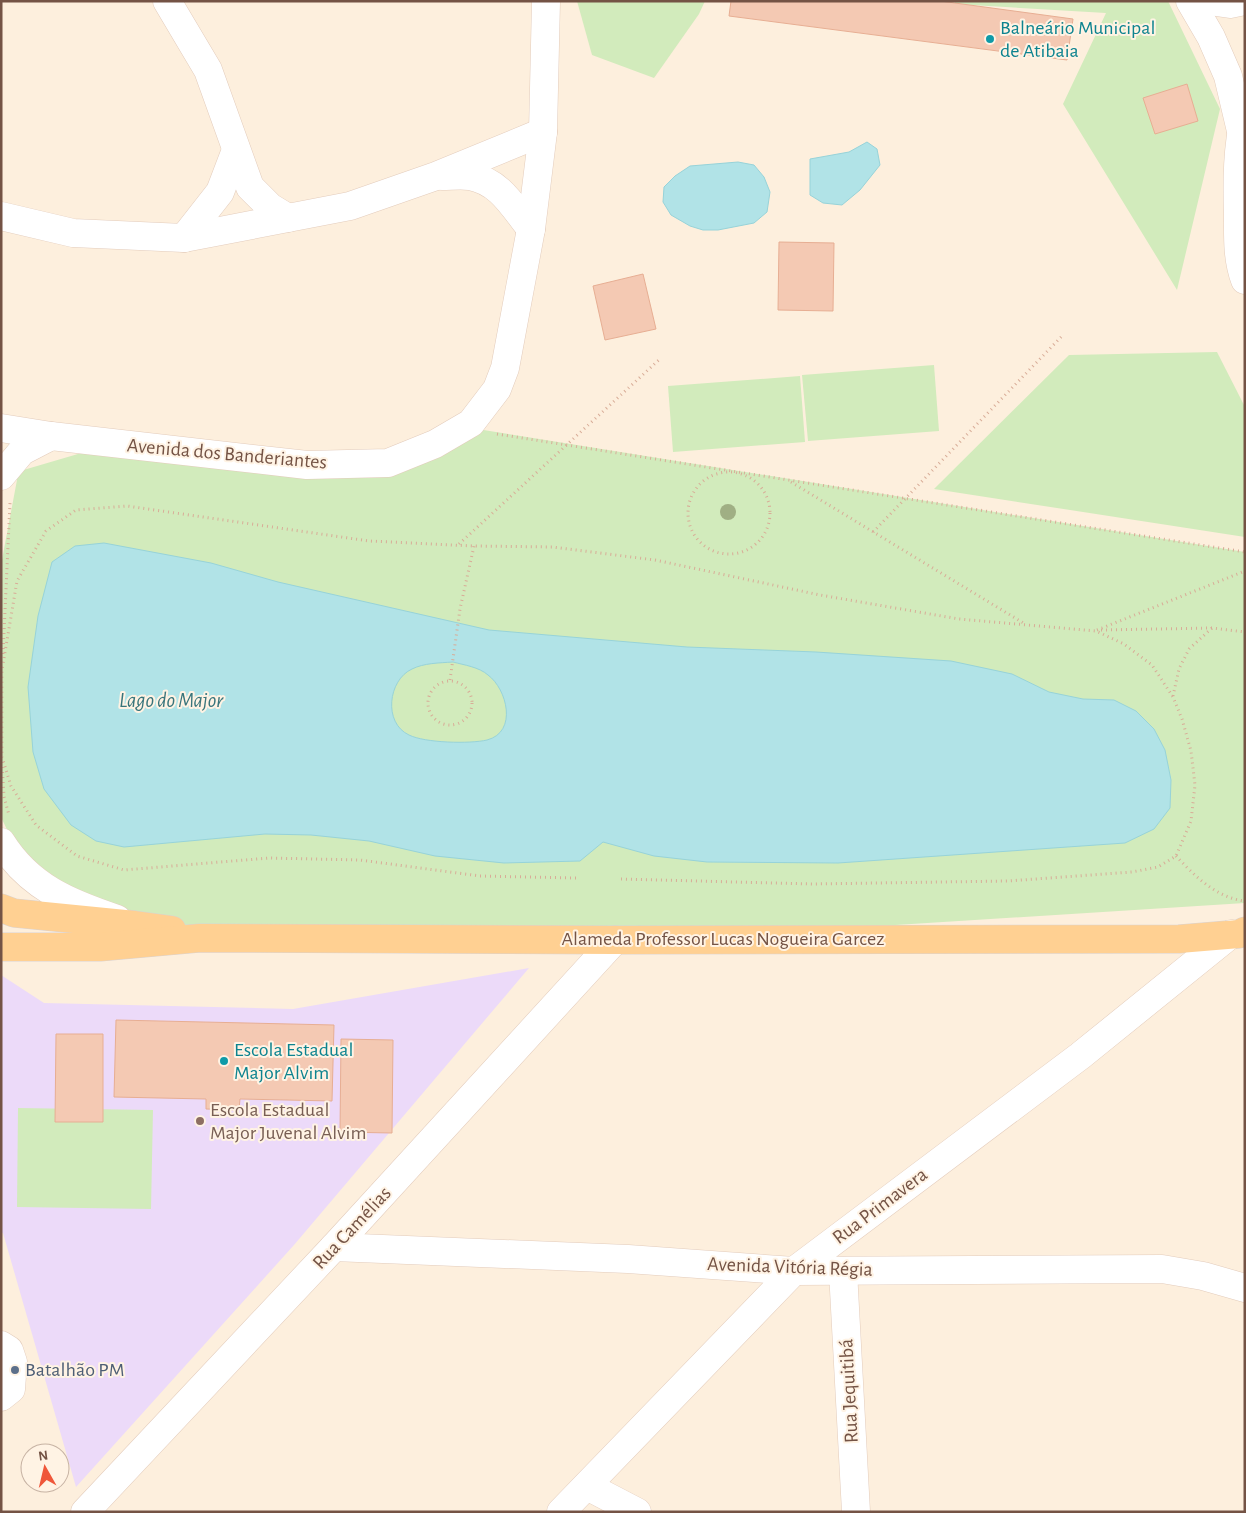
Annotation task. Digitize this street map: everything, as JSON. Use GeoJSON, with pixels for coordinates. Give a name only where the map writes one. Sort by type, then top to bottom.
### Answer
{"type":"FeatureCollection","features":[{"type":"Feature","properties":{"kind":"main road","name":"Alameda Professor Lucas Nogueira Garcez"},"geometry":{"type":"LineString","coordinates":[[1,908],[14,913],[135,924],[170,930],[200,938]]}},
{"type":"Feature","properties":{"kind":"main road","name":"Alameda Professor Lucas Nogueira Garcez"},"geometry":{"type":"LineString","coordinates":[[1,947],[100,947],[200,938],[615,940],[1178,939],[1240,934]]}},
{"type":"Feature","properties":{"kind":"street"},"geometry":{"type":"LineString","coordinates":[[167,1],[208,70],[250,187],[270,207],[288,218]]}},
{"type":"Feature","properties":{"kind":"street","name":"Avenida dos Banderiantes"},"geometry":{"type":"LineString","coordinates":[[1,428],[51,436],[307,465],[388,463],[435,444],[471,423],[497,389],[505,368],[530,230],[543,132],[546,1]]}},
{"type":"Feature","properties":{"kind":"street"},"geometry":{"type":"LineString","coordinates":[[1190,1],[1211,37],[1228,76],[1243,123],[1237,174],[1238,242],[1241,269],[1245,280]]}},
{"type":"Feature","properties":{"kind":"street"},"geometry":{"type":"LineString","coordinates":[[1209,1],[1230,4],[1245,1]]}},
{"type":"Feature","properties":{"kind":"street"},"geometry":{"type":"LineString","coordinates":[[1,216],[73,233],[184,238],[350,206],[436,176],[543,132]]}},
{"type":"Feature","properties":{"kind":"street"},"geometry":{"type":"LineString","coordinates":[[184,238],[220,192],[236,150]]}},
{"type":"Feature","properties":{"kind":"street"},"geometry":{"type":"LineString","coordinates":[[436,176],[469,176],[489,182],[504,194],[530,230]]}},
{"type":"Feature","properties":{"kind":"street"},"geometry":{"type":"LineString","coordinates":[[7,486],[12,457],[51,436]]}},
{"type":"Feature","properties":{"kind":"street"},"geometry":{"type":"LineString","coordinates":[[1,842],[12,859],[39,884],[67,900],[135,924]]}},
{"type":"Feature","properties":{"kind":"street","name":"Rua Primavera"},"geometry":{"type":"LineString","coordinates":[[561,1512],[794,1271],[1240,934]]}},
{"type":"Feature","properties":{"kind":"street","name":"Rua Camélias"},"geometry":{"type":"LineString","coordinates":[[85,1512],[334,1247],[615,940]]}},
{"type":"Feature","properties":{"kind":"street","name":"Avenida Vitória Régia"},"geometry":{"type":"LineString","coordinates":[[334,1247],[628,1259],[794,1271],[1162,1269],[1203,1276],[1245,1288]]}},
{"type":"Feature","properties":{"kind":"street","name":"Rua Jequitibá"},"geometry":{"type":"LineString","coordinates":[[843,1271],[856,1512]]}},
{"type":"Feature","properties":{"kind":"street"},"geometry":{"type":"LineString","coordinates":[[1,1345],[9,1350],[13,1362],[11,1389],[1,1397]]}},
{"type":"Feature","properties":{"kind":"street"},"geometry":{"type":"LineString","coordinates":[[588,1486],[637,1512]]}},
{"type":"Feature","properties":{"kind":"path"},"geometry":{"type":"LineString","coordinates":[[873,532],[1062,335]]}},
{"type":"Feature","properties":{"kind":"path"},"geometry":{"type":"LineString","coordinates":[[458,545],[660,358]]}},
{"type":"Feature","properties":{"kind":"path"},"geometry":{"type":"LineString","coordinates":[[496,434],[1245,552]]}},
{"type":"Feature","properties":{"kind":"path"},"geometry":{"type":"LineString","coordinates":[[734,472],[747,476],[765,494],[770,507],[769,520],[765,532],[758,543],[747,550],[734,554],[721,554],[708,549],[697,540],[690,528],[687,514],[689,500],[696,488],[707,478],[720,473],[734,472]]}},
{"type":"Feature","properties":{"kind":"path"},"geometry":{"type":"LineString","coordinates":[[789,480],[1026,625]]}},
{"type":"Feature","properties":{"kind":"path"},"geometry":{"type":"LineString","coordinates":[[7,486],[10,504],[2,670],[2,757],[4,797],[9,816]]}},
{"type":"Feature","properties":{"kind":"path"},"geometry":{"type":"LineString","coordinates":[[2,670],[16,581],[46,531],[76,510],[126,506],[369,541],[474,546],[552,547],[655,560],[829,597],[959,619],[1096,631],[1212,628],[1245,632]]}},
{"type":"Feature","properties":{"kind":"path"},"geometry":{"type":"LineString","coordinates":[[450,680],[460,609],[474,546]]}},
{"type":"Feature","properties":{"kind":"path"},"geometry":{"type":"LineString","coordinates":[[1096,631],[1245,571]]}},
{"type":"Feature","properties":{"kind":"path"},"geometry":{"type":"LineString","coordinates":[[1173,697],[1179,670],[1189,649],[1212,628]]}},
{"type":"Feature","properties":{"kind":"path"},"geometry":{"type":"LineString","coordinates":[[621,879],[812,884],[1008,881],[1132,872],[1158,867],[1176,856],[1191,820],[1195,785],[1191,751],[1182,718],[1173,697],[1152,665],[1124,644],[1096,631]]}},
{"type":"Feature","properties":{"kind":"path"},"geometry":{"type":"LineString","coordinates":[[450,680],[465,686],[470,692],[472,699],[470,714],[465,720],[450,725],[437,721],[432,716],[427,703],[432,689],[443,681],[450,680]]}},
{"type":"Feature","properties":{"kind":"path"},"geometry":{"type":"LineString","coordinates":[[2,757],[11,786],[36,825],[77,856],[124,870],[269,858],[351,860],[480,876],[576,878]]}},
{"type":"Feature","properties":{"kind":"path"},"geometry":{"type":"LineString","coordinates":[[1176,856],[1193,874],[1216,891],[1245,901]]}},
{"type":"Feature","properties":{"kind":"shaded area","name":"Escola Estadual Major Juvenal Alvim"},"geometry":{"type":"Polygon","coordinates":[[[529,968],[294,1245],[76,1487],[70,1466],[70,1443],[63,1443],[3,1233],[1,1233],[1,975],[44,1003],[293,1009],[529,968]]]}},
{"type":"Feature","properties":{"kind":"green space"},"geometry":{"type":"Polygon","coordinates":[[[577,1],[705,1],[699,14],[654,78],[592,55],[577,1]]]}},
{"type":"Feature","properties":{"kind":"green space"},"geometry":{"type":"Polygon","coordinates":[[[955,1],[1168,1],[1220,109],[1177,290],[1063,104],[1106,13],[955,4],[955,1]]]}},
{"type":"Feature","properties":{"kind":"green space"},"geometry":{"type":"Polygon","coordinates":[[[1217,352],[1245,407],[1245,537],[934,489],[1069,355],[1217,352]]]}},
{"type":"Feature","properties":{"kind":"green space"},"geometry":{"type":"Polygon","coordinates":[[[934,365],[939,431],[808,441],[802,375],[934,365]]]}},
{"type":"Feature","properties":{"kind":"green space"},"geometry":{"type":"Polygon","coordinates":[[[800,376],[805,442],[673,452],[668,386],[800,376]]]}},
{"type":"Feature","properties":{"kind":"green space"},"geometry":{"type":"Polygon","coordinates":[[[471,428],[1245,552],[1245,903],[864,927],[197,930],[132,918],[73,893],[19,855],[1,817],[1,565],[17,480],[3,476],[112,444],[306,469],[471,428]]]}},
{"type":"Feature","properties":{"kind":"green space"},"geometry":{"type":"Polygon","coordinates":[[[18,1108],[153,1110],[151,1209],[17,1207],[18,1108]]]}},
{"type":"Feature","properties":{"kind":"water"},"geometry":{"type":"Polygon","coordinates":[[[867,142],[877,149],[880,165],[860,190],[842,205],[823,203],[810,195],[810,159],[849,152],[867,142]]]}},
{"type":"Feature","properties":{"kind":"water"},"geometry":{"type":"Polygon","coordinates":[[[738,162],[754,165],[764,177],[770,192],[767,212],[754,223],[718,230],[703,230],[690,226],[671,215],[663,202],[664,187],[675,176],[690,166],[738,162]]]}},
{"type":"Feature","properties":{"kind":"water","name":"Lago do Major"},"geometry":{"type":"Polygon","coordinates":[[[104,543],[211,563],[278,582],[489,630],[687,647],[816,652],[951,661],[1012,674],[1049,692],[1083,699],[1114,700],[1136,711],[1154,729],[1165,750],[1171,780],[1170,808],[1154,829],[1125,843],[838,863],[707,862],[654,856],[603,842],[580,861],[504,863],[435,856],[369,841],[311,835],[265,834],[124,847],[96,841],[71,825],[44,789],[33,752],[28,687],[38,616],[52,562],[75,546],[104,543]],[[453,662],[427,664],[412,669],[404,675],[398,682],[392,702],[392,712],[395,721],[409,735],[426,740],[479,741],[487,740],[497,735],[503,728],[506,720],[506,710],[504,700],[495,681],[480,670],[453,662]]]}},
{"type":"Feature","properties":{"kind":"building","name":"Balneário Municipal de Atibaia"},"geometry":{"type":"Polygon","coordinates":[[[731,1],[940,1],[1073,19],[1067,60],[729,16],[731,1]]]}},
{"type":"Feature","properties":{"kind":"building"},"geometry":{"type":"Polygon","coordinates":[[[1187,84],[1198,121],[1155,134],[1143,98],[1187,84]]]}},
{"type":"Feature","properties":{"kind":"building"},"geometry":{"type":"Polygon","coordinates":[[[779,242],[834,243],[833,311],[778,310],[779,242]]]}},
{"type":"Feature","properties":{"kind":"building"},"geometry":{"type":"Polygon","coordinates":[[[643,274],[656,329],[605,340],[593,286],[643,274]]]}},
{"type":"Feature","properties":{"kind":"building","name":"Escola Estadual Major Alvim"},"geometry":{"type":"Polygon","coordinates":[[[116,1020],[334,1025],[332,1101],[240,1099],[239,1110],[206,1109],[206,1099],[114,1097],[116,1020]]]}},
{"type":"Feature","properties":{"kind":"building"},"geometry":{"type":"Polygon","coordinates":[[[56,1034],[103,1034],[103,1122],[55,1122],[56,1034]]]}},
{"type":"Feature","properties":{"kind":"building"},"geometry":{"type":"Polygon","coordinates":[[[341,1039],[393,1040],[392,1133],[340,1132],[341,1039]]]}},
{"type":"Feature","properties":{"kind":"place","name":"Balneário Municipal de Atibaia"},"geometry":{"type":"Point","coordinates":[990,39]}},
{"type":"Feature","properties":{"kind":"place","name":"Escola Estadual Major Alvim"},"geometry":{"type":"Point","coordinates":[224,1061]}},
{"type":"Feature","properties":{"kind":"place","name":"Escola Estadual Major Juvenal Alvim"},"geometry":{"type":"Point","coordinates":[200,1121]}},
{"type":"Feature","properties":{"kind":"place","name":"Batalhão PM"},"geometry":{"type":"Point","coordinates":[15,1370]}}]}
